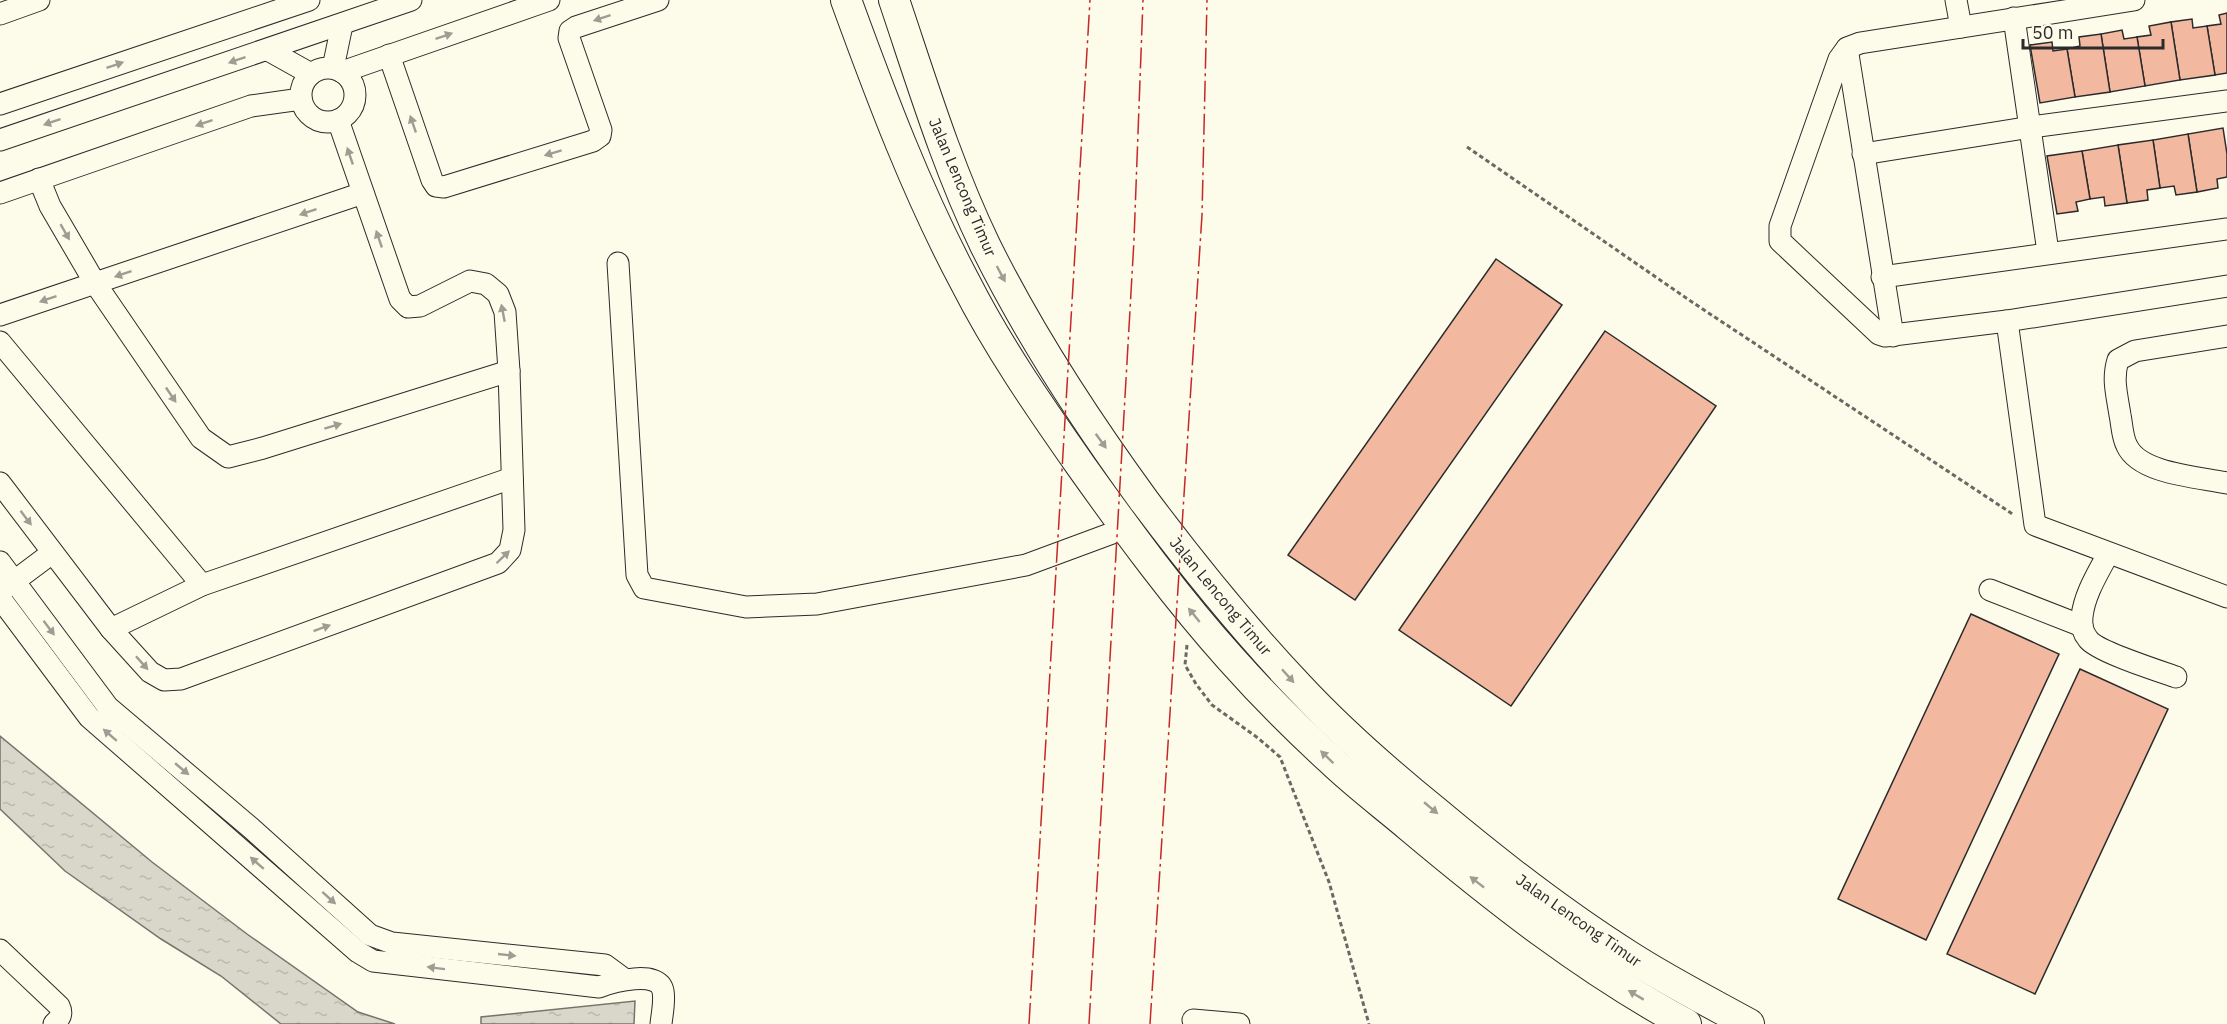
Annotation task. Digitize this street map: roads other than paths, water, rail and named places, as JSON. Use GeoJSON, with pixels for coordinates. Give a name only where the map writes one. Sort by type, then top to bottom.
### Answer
{"type":"FeatureCollection","features":[{"type":"Feature","properties":{"kind":"highway","name":"Jalan Lencong Timur"},"geometry":{"type":"LineString","coordinates":[[846,0],[880,95],[930,211],[964,281],[1022,381],[1126,528],[1191,611],[1231,659],[1310,740],[1453,863],[1574,956],[1638,997],[1686,1024]]}},
{"type":"Feature","properties":{"kind":"highway"},"geometry":{"type":"LineString","coordinates":[[872,0],[896,56],[942,145]]}},
{"type":"Feature","properties":{"kind":"highway","name":"Jalan Lencong Timur"},"geometry":{"type":"LineString","coordinates":[[894,0],[942,145],[985,244],[1016,304],[1078,407],[1172,537],[1263,648],[1300,689],[1401,784],[1524,884],[1631,958],[1749,1024]]}},
{"type":"Feature","properties":{"kind":"street"},"geometry":{"type":"LineString","coordinates":[[0,14],[39,0]]}},
{"type":"Feature","properties":{"kind":"street"},"geometry":{"type":"LineString","coordinates":[[0,104],[309,0]]}},
{"type":"Feature","properties":{"kind":"street"},"geometry":{"type":"LineString","coordinates":[[0,140],[411,0]]}},
{"type":"Feature","properties":{"kind":"street"},"geometry":{"type":"LineString","coordinates":[[337,70],[353,85],[354,101],[345,115],[338,120],[322,121],[314,118],[303,107],[301,99],[303,84],[311,74],[324,68],[337,70],[389,55],[549,0]]}},
{"type":"Feature","properties":{"kind":"street"},"geometry":{"type":"LineString","coordinates":[[389,55],[432,180],[436,186],[444,187],[594,141],[600,136],[601,130],[570,38],[570,31],[658,0]]}},
{"type":"Feature","properties":{"kind":"street"},"geometry":{"type":"LineString","coordinates":[[1956,0],[1961,27]]}},
{"type":"Feature","properties":{"kind":"street"},"geometry":{"type":"LineString","coordinates":[[2134,0],[1860,43],[1847,48],[1835,68],[1780,226],[1779,237],[1784,245],[1879,334],[1885,336],[2007,321],[2227,286]]}},
{"type":"Feature","properties":{"kind":"street"},"geometry":{"type":"LineString","coordinates":[[2014,18],[2048,252]]}},
{"type":"Feature","properties":{"kind":"street"},"geometry":{"type":"LineString","coordinates":[[337,70],[342,25]]}},
{"type":"Feature","properties":{"kind":"street"},"geometry":{"type":"LineString","coordinates":[[1847,48],[1893,336]]}},
{"type":"Feature","properties":{"kind":"street"},"geometry":{"type":"LineString","coordinates":[[268,50],[311,74]]}},
{"type":"Feature","properties":{"kind":"street"},"geometry":{"type":"LineString","coordinates":[[0,194],[251,106],[301,99]]}},
{"type":"Feature","properties":{"kind":"street"},"geometry":{"type":"LineString","coordinates":[[1863,154],[2031,127],[2227,101]]}},
{"type":"Feature","properties":{"kind":"street"},"geometry":{"type":"LineString","coordinates":[[0,483],[111,629],[150,672],[164,680],[181,680],[498,563],[510,550],[514,530],[509,371],[504,312],[498,294],[486,284],[470,281],[420,306],[408,307],[400,298],[338,120]]}},
{"type":"Feature","properties":{"kind":"street"},"geometry":{"type":"LineString","coordinates":[[39,179],[50,206],[95,283],[201,438],[228,457],[509,371]]}},
{"type":"Feature","properties":{"kind":"street"},"geometry":{"type":"LineString","coordinates":[[0,315],[363,193]]}},
{"type":"Feature","properties":{"kind":"street"},"geometry":{"type":"LineString","coordinates":[[1882,277],[2048,252],[2227,229]]}},
{"type":"Feature","properties":{"kind":"street"},"geometry":{"type":"LineString","coordinates":[[618,263],[637,575],[645,588],[746,607],[817,604],[1026,565],[1126,528]]}},
{"type":"Feature","properties":{"kind":"street"},"geometry":{"type":"LineString","coordinates":[[2007,321],[2035,525],[2227,597]]}},
{"type":"Feature","properties":{"kind":"street"},"geometry":{"type":"LineString","coordinates":[[2227,336],[2135,351],[2118,360],[2113,376],[2126,444],[2132,455],[2155,468],[2227,483]]}},
{"type":"Feature","properties":{"kind":"street"},"geometry":{"type":"LineString","coordinates":[[0,342],[202,585]]}},
{"type":"Feature","properties":{"kind":"street"},"geometry":{"type":"LineString","coordinates":[[111,629],[202,585],[512,478]]}},
{"type":"Feature","properties":{"kind":"street"},"geometry":{"type":"LineString","coordinates":[[7,586],[52,553]]}},
{"type":"Feature","properties":{"kind":"street"},"geometry":{"type":"LineString","coordinates":[[2108,554],[2089,591],[2082,616],[2082,626],[2088,641],[2114,654],[2176,677]]}},
{"type":"Feature","properties":{"kind":"street"},"geometry":{"type":"LineString","coordinates":[[0,562],[7,586],[108,707],[251,828],[370,935],[392,943],[605,965],[624,979]]}},
{"type":"Feature","properties":{"kind":"street"},"geometry":{"type":"LineString","coordinates":[[1990,590],[2082,626]]}},
{"type":"Feature","properties":{"kind":"street"},"geometry":{"type":"LineString","coordinates":[[0,598],[89,717],[358,952],[373,961],[599,987],[624,979],[654,981],[660,984],[663,990],[661,1024]]}},
{"type":"Feature","properties":{"kind":"street"},"geometry":{"type":"LineString","coordinates":[[0,950],[59,1006],[62,1012],[54,1024]]}},
{"type":"Feature","properties":{"kind":"street"},"geometry":{"type":"LineString","coordinates":[[1193,1020],[1239,1024]]}},
{"type":"Feature","properties":{"kind":"water"},"geometry":{"type":"Polygon","coordinates":[[[0,736],[152,862],[247,934],[358,1012],[395,1024],[281,1024],[221,976],[161,939],[65,871],[0,809],[0,736]]]}},
{"type":"Feature","properties":{"kind":"water"},"geometry":{"type":"Polygon","coordinates":[[[635,1001],[634,1024],[481,1024],[481,1017],[635,1001]]]}}]}
